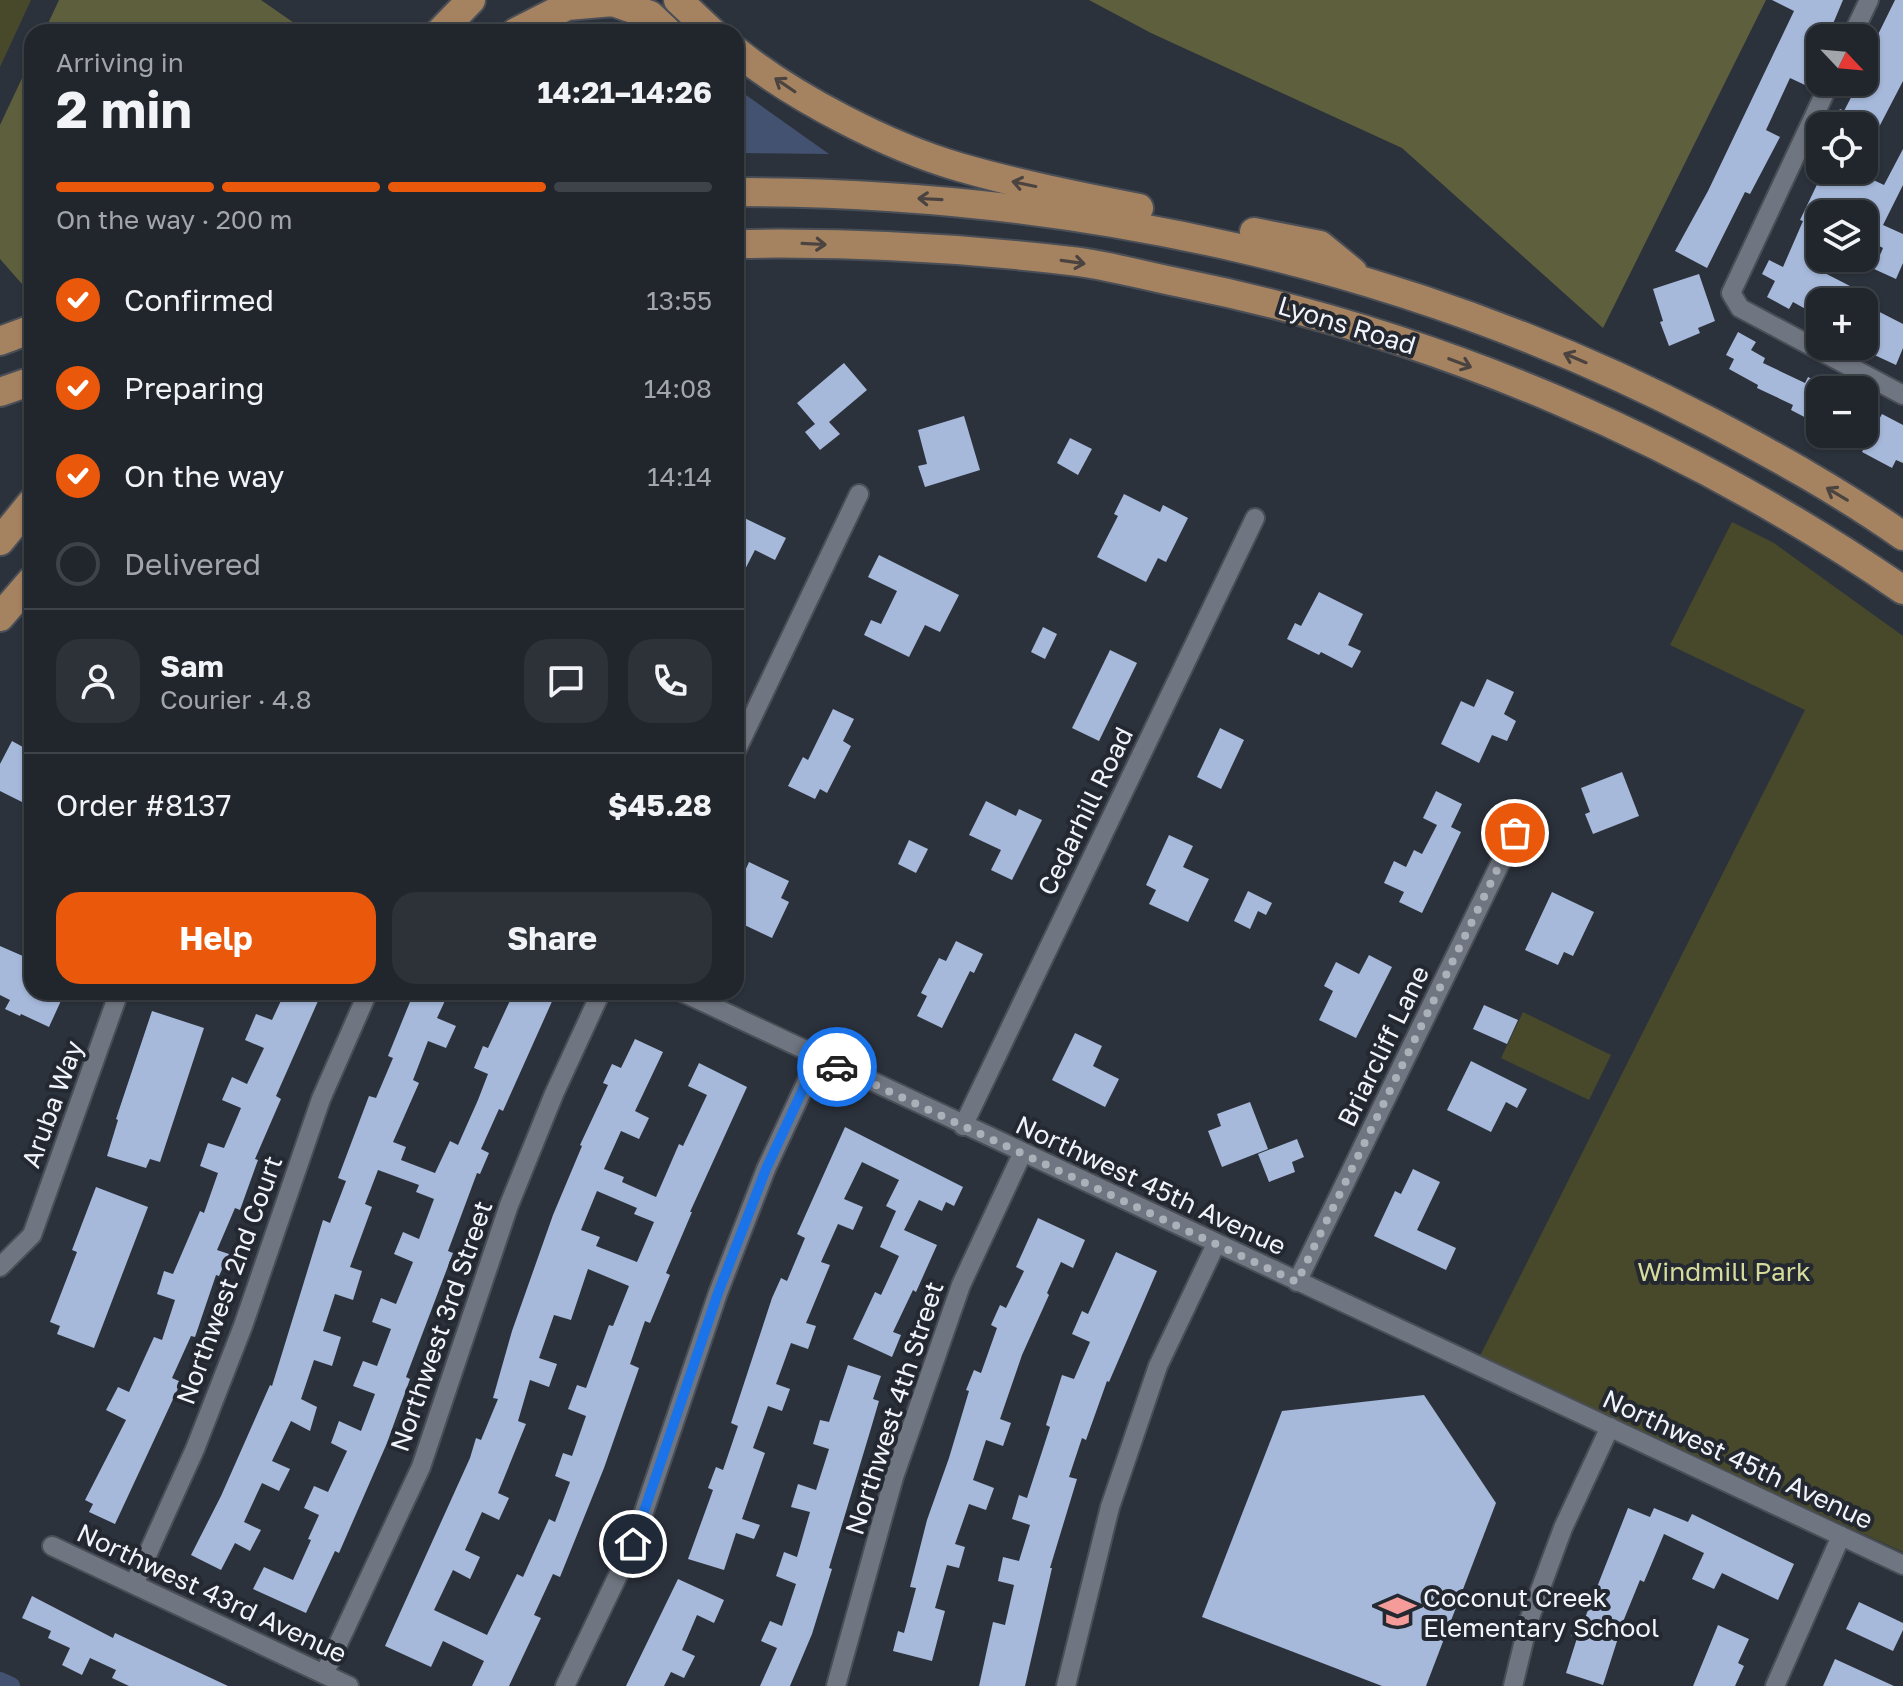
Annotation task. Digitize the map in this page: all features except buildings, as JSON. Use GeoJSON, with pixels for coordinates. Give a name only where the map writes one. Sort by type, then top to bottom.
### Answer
{"type":"FeatureCollection","features":[{"type":"Feature","properties":{"kind":"main road"},"geometry":{"type":"LineString","coordinates":[[448,24],[471,0]]}},
{"type":"Feature","properties":{"kind":"main road"},"geometry":{"type":"LineString","coordinates":[[520,24],[540,0]]}},
{"type":"Feature","properties":{"kind":"main road"},"geometry":{"type":"LineString","coordinates":[[678,0],[704,24]]}},
{"type":"Feature","properties":{"kind":"main road"},"geometry":{"type":"LineString","coordinates":[[530,24],[567,6],[613,2],[650,15],[660,24]]}},
{"type":"Feature","properties":{"kind":"main road"},"geometry":{"type":"LineString","coordinates":[[744,56],[803,97],[906,148],[1016,183],[1320,245],[1363,280]]}},
{"type":"Feature","properties":{"kind":"main road","name":"Lyons Road"},"geometry":{"type":"LineString","coordinates":[[744,192],[945,200],[1118,222],[1270,254],[1363,280],[1526,338],[1646,389],[1768,452],[1903,536]]}},
{"type":"Feature","properties":{"kind":"main road","name":"Lyons Road"},"geometry":{"type":"LineString","coordinates":[[744,244],[918,249],[1074,261],[1265,300],[1403,341],[1554,398],[1718,477],[1842,548],[1903,590]]}},
{"type":"Feature","properties":{"kind":"main road"},"geometry":{"type":"LineString","coordinates":[[0,341],[24,332]]}},
{"type":"Feature","properties":{"kind":"main road"},"geometry":{"type":"LineString","coordinates":[[0,392],[24,384]]}},
{"type":"Feature","properties":{"kind":"main road"},"geometry":{"type":"LineString","coordinates":[[0,541],[24,512]]}},
{"type":"Feature","properties":{"kind":"main road"},"geometry":{"type":"LineString","coordinates":[[0,617],[24,589]]}},
{"type":"Feature","properties":{"kind":"street"},"geometry":{"type":"LineString","coordinates":[[1858,24],[1869,0]]}},
{"type":"Feature","properties":{"kind":"street"},"geometry":{"type":"LineString","coordinates":[[1823,96],[1731,293],[1740,308],[1903,395]]}},
{"type":"Feature","properties":{"kind":"street"},"geometry":{"type":"LineString","coordinates":[[744,734],[859,494]]}},
{"type":"Feature","properties":{"kind":"street","name":"Cedarhill Road"},"geometry":{"type":"LineString","coordinates":[[963,1126],[1255,518]]}},
{"type":"Feature","properties":{"kind":"street","name":"Briarcliff Lane"},"geometry":{"type":"LineString","coordinates":[[1297,1282],[1515,833]]}},
{"type":"Feature","properties":{"kind":"street","name":"Aruba Way"},"geometry":{"type":"LineString","coordinates":[[0,1267],[32,1235],[116,1000]]}},
{"type":"Feature","properties":{"kind":"street","name":"Northwest 2nd Court"},"geometry":{"type":"LineString","coordinates":[[134,1584],[195,1449],[243,1326],[321,1099],[364,1000]]}},
{"type":"Feature","properties":{"kind":"street","name":"Northwest 3rd Street"},"geometry":{"type":"LineString","coordinates":[[324,1674],[421,1467],[509,1205],[554,1094],[597,1000]]}},
{"type":"Feature","properties":{"kind":"street","name":"Northwest 45th Avenue"},"geometry":{"type":"LineString","coordinates":[[699,1000],[1903,1565]]}},
{"type":"Feature","properties":{"kind":"street"},"geometry":{"type":"LineString","coordinates":[[565,1686],[633,1544],[718,1293],[766,1169],[818,1057]]}},
{"type":"Feature","properties":{"kind":"street","name":"Northwest 4th Street"},"geometry":{"type":"LineString","coordinates":[[836,1686],[894,1477],[961,1285],[1022,1154]]}},
{"type":"Feature","properties":{"kind":"street"},"geometry":{"type":"LineString","coordinates":[[1066,1686],[1110,1507],[1158,1366],[1216,1244]]}},
{"type":"Feature","properties":{"kind":"street"},"geometry":{"type":"LineString","coordinates":[[1513,1686],[1529,1620],[1563,1528],[1610,1427]]}},
{"type":"Feature","properties":{"kind":"street"},"geometry":{"type":"LineString","coordinates":[[1775,1686],[1841,1536]]}},
{"type":"Feature","properties":{"kind":"street","name":"Northwest 43rd Avenue"},"geometry":{"type":"LineString","coordinates":[[52,1546],[349,1686]]}},
{"type":"Feature","properties":{"kind":"green space"},"geometry":{"type":"Polygon","coordinates":[[[0,0],[31,0],[0,67],[0,0]]]}},
{"type":"Feature","properties":{"kind":"green space"},"geometry":{"type":"Polygon","coordinates":[[[59,0],[261,0],[296,24],[48,24],[59,0]]]}},
{"type":"Feature","properties":{"kind":"green space"},"geometry":{"type":"Polygon","coordinates":[[[1089,0],[1766,0],[1603,328],[1402,148],[1151,33],[1089,0]]]}},
{"type":"Feature","properties":{"kind":"green space"},"geometry":{"type":"Polygon","coordinates":[[[24,74],[24,286],[0,259],[0,125],[24,74]]]}},
{"type":"Feature","properties":{"kind":"green space","name":"Windmill Park"},"geometry":{"type":"Polygon","coordinates":[[[1732,522],[1774,543],[1903,636],[1903,1552],[1479,1358],[1805,710],[1670,645],[1732,522]]]}},
{"type":"Feature","properties":{"kind":"green space"},"geometry":{"type":"Polygon","coordinates":[[[1523,1012],[1611,1055],[1589,1100],[1501,1058],[1523,1012]]]}},
{"type":"Feature","properties":{"kind":"water"},"geometry":{"type":"Polygon","coordinates":[[[744,94],[829,154],[744,153],[744,94]]]}},
{"type":"Feature","properties":{"kind":"waterway"},"geometry":{"type":"LineString","coordinates":[[0,1681],[11,1686]]}},
{"type":"Feature","properties":{"kind":"way so far"},"geometry":{"type":"LineString","coordinates":[[837,1067],[1297,1282],[1515,833]]}},
{"type":"Feature","properties":{"kind":"place","name":"Coconut Creek Elementary School"},"geometry":{"type":"Point","coordinates":[1397,1612]}},
{"type":"Feature","properties":{"kind":"route"},"geometry":{"type":"LineString","coordinates":[[633,1544],[718,1293],[766,1169],[818,1057],[837,1067]]}}]}
